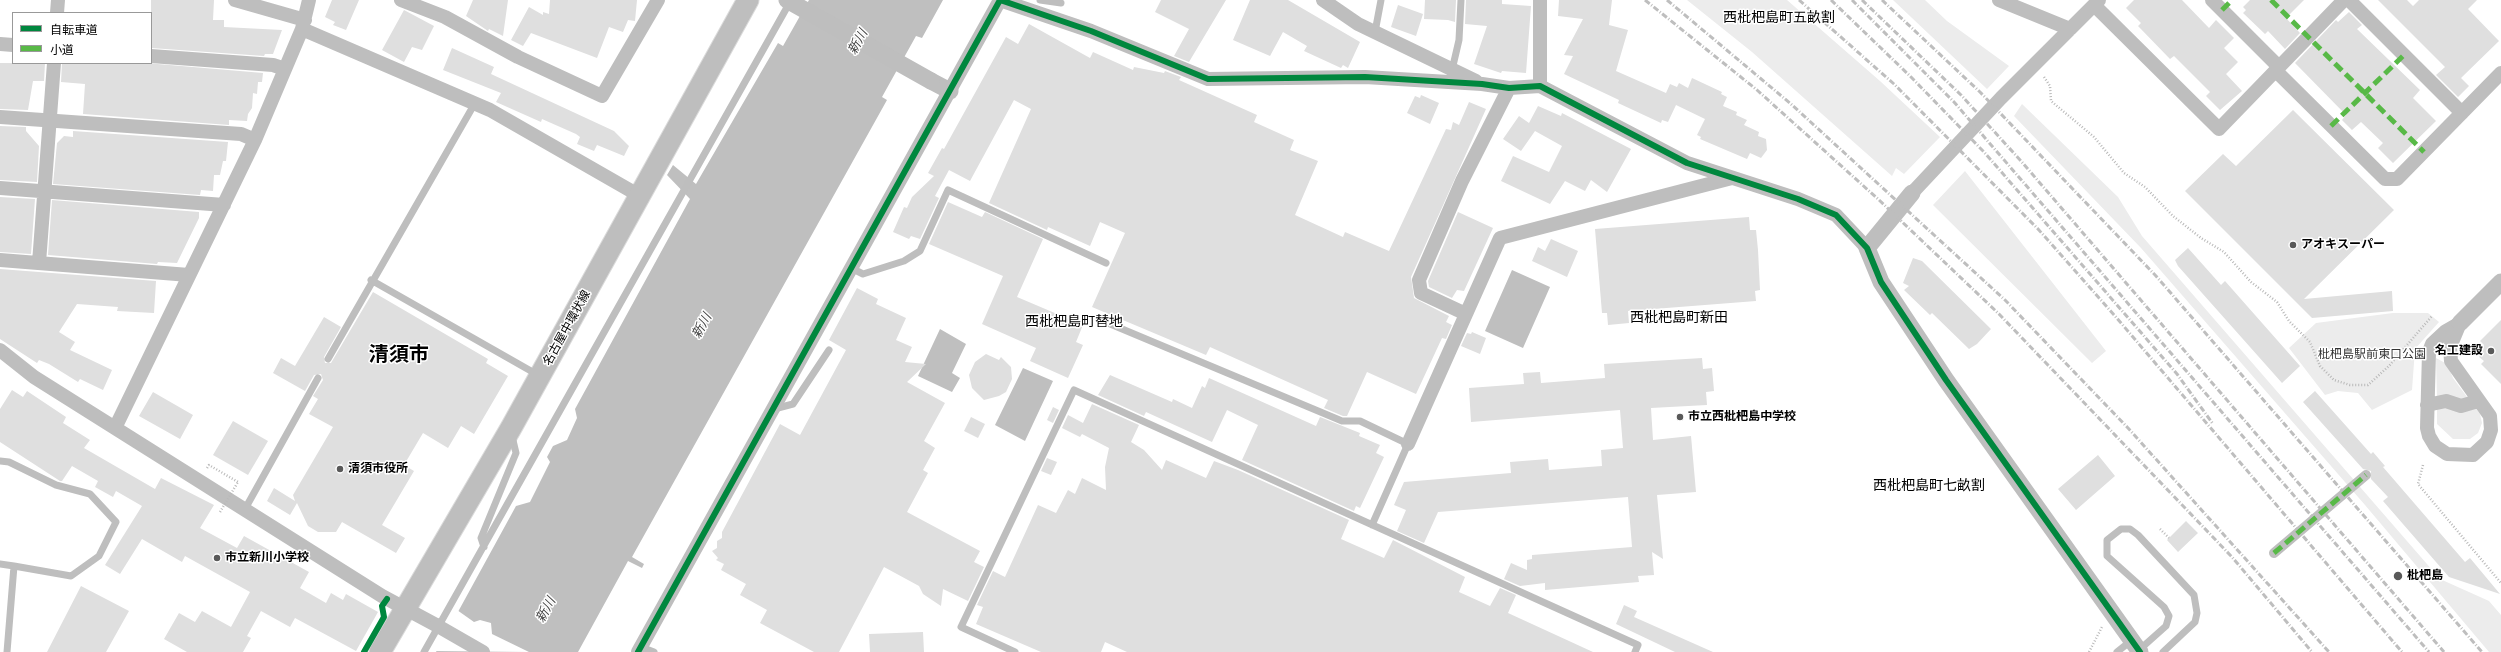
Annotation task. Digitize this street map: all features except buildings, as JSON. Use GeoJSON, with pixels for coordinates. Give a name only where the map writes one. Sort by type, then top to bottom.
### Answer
{"type":"FeatureCollection","features":[{"type":"Feature","properties":{"kind":"main road","name":"名古屋中環状線"},"geometry":{"type":"LineString","coordinates":[[380,652],[404,608],[511,428],[748,0]]}},
{"type":"Feature","properties":{"kind":"street"},"geometry":{"type":"LineString","coordinates":[[58,0],[58,12]]}},
{"type":"Feature","properties":{"kind":"street"},"geometry":{"type":"LineString","coordinates":[[234,0],[303,25],[475,103],[640,196]]}},
{"type":"Feature","properties":{"kind":"street"},"geometry":{"type":"LineString","coordinates":[[116,426],[256,140],[303,25],[309,0]]}},
{"type":"Feature","properties":{"kind":"street"},"geometry":{"type":"LineString","coordinates":[[401,0],[445,16],[518,57],[602,96],[658,0]]}},
{"type":"Feature","properties":{"kind":"street"},"geometry":{"type":"LineString","coordinates":[[787,0],[950,91]]}},
{"type":"Feature","properties":{"kind":"street"},"geometry":{"type":"LineString","coordinates":[[645,650],[851,268],[1000,0],[1091,31],[1208,80],[1365,77],[1482,84],[1509,88],[1540,86],[1687,163],[1798,198],[1836,215],[1867,248],[1881,282],[1946,380],[2137,647]]}},
{"type":"Feature","properties":{"kind":"street"},"geometry":{"type":"LineString","coordinates":[[1323,0],[1358,24],[1482,84]]}},
{"type":"Feature","properties":{"kind":"street"},"geometry":{"type":"LineString","coordinates":[[1540,0],[1540,86]]}},
{"type":"Feature","properties":{"kind":"street"},"geometry":{"type":"LineString","coordinates":[[1999,0],[2070,28]]}},
{"type":"Feature","properties":{"kind":"street"},"geometry":{"type":"LineString","coordinates":[[2212,0],[2277,69],[2385,179],[2397,179],[2501,74]]}},
{"type":"Feature","properties":{"kind":"street"},"geometry":{"type":"LineString","coordinates":[[1867,248],[1912,193],[2000,98],[2097,2],[2219,129],[2344,0]]}},
{"type":"Feature","properties":{"kind":"street"},"geometry":{"type":"LineString","coordinates":[[2349,0],[2462,113]]}},
{"type":"Feature","properties":{"kind":"street"},"geometry":{"type":"LineString","coordinates":[[0,44],[12,45]]}},
{"type":"Feature","properties":{"kind":"street"},"geometry":{"type":"LineString","coordinates":[[152,56],[273,65],[285,69]]}},
{"type":"Feature","properties":{"kind":"street"},"geometry":{"type":"LineString","coordinates":[[39,263],[54,64]]}},
{"type":"Feature","properties":{"kind":"street"},"geometry":{"type":"LineString","coordinates":[[1466,314],[1421,293],[1419,280],[1462,181],[1509,88]]}},
{"type":"Feature","properties":{"kind":"street"},"geometry":{"type":"LineString","coordinates":[[0,117],[241,134],[256,140]]}},
{"type":"Feature","properties":{"kind":"street"},"geometry":{"type":"LineString","coordinates":[[1408,444],[1500,238],[1732,178]]}},
{"type":"Feature","properties":{"kind":"street"},"geometry":{"type":"LineString","coordinates":[[0,188],[224,205]]}},
{"type":"Feature","properties":{"kind":"street"},"geometry":{"type":"LineString","coordinates":[[0,260],[189,275]]}},
{"type":"Feature","properties":{"kind":"street"},"geometry":{"type":"LineString","coordinates":[[2460,323],[2450,347],[2451,361],[2490,416],[2491,430],[2487,442],[2473,455],[2447,454],[2435,446],[2428,432],[2428,361],[2432,344],[2446,331],[2460,323],[2501,282]]}},
{"type":"Feature","properties":{"kind":"street"},"geometry":{"type":"LineString","coordinates":[[0,350],[34,377],[116,426],[245,509],[404,608],[483,652]]}},
{"type":"Feature","properties":{"kind":"street"},"geometry":{"type":"LineString","coordinates":[[2427,404],[2446,401],[2461,406],[2478,401]]}},
{"type":"Feature","properties":{"kind":"street"},"geometry":{"type":"LineString","coordinates":[[2274,553],[2366,475]]}},
{"type":"Feature","properties":{"kind":"lane"},"geometry":{"type":"LineString","coordinates":[[424,652],[791,0]]}},
{"type":"Feature","properties":{"kind":"lane"},"geometry":{"type":"LineString","coordinates":[[1040,0],[1061,2]]}},
{"type":"Feature","properties":{"kind":"lane"},"geometry":{"type":"LineString","coordinates":[[1375,32],[1380,0]]}},
{"type":"Feature","properties":{"kind":"lane"},"geometry":{"type":"LineString","coordinates":[[1452,70],[1459,40],[1461,0]]}},
{"type":"Feature","properties":{"kind":"lane"},"geometry":{"type":"LineString","coordinates":[[328,359],[475,103]]}},
{"type":"Feature","properties":{"kind":"lane"},"geometry":{"type":"LineString","coordinates":[[851,268],[863,274],[904,261],[920,251],[948,190],[1106,263]]}},
{"type":"Feature","properties":{"kind":"lane"},"geometry":{"type":"LineString","coordinates":[[372,280],[540,376]]}},
{"type":"Feature","properties":{"kind":"lane"},"geometry":{"type":"LineString","coordinates":[[1103,321],[1342,421],[1360,421],[1408,444],[1372,525]]}},
{"type":"Feature","properties":{"kind":"lane"},"geometry":{"type":"LineString","coordinates":[[774,409],[794,404],[829,350]]}},
{"type":"Feature","properties":{"kind":"lane"},"geometry":{"type":"LineString","coordinates":[[245,509],[318,378]]}},
{"type":"Feature","properties":{"kind":"lane"},"geometry":{"type":"LineString","coordinates":[[1015,652],[961,627],[1074,390],[1638,645],[1635,652]]}},
{"type":"Feature","properties":{"kind":"lane"},"geometry":{"type":"LineString","coordinates":[[484,547],[481,538],[516,452],[511,428]]}},
{"type":"Feature","properties":{"kind":"lane"},"geometry":{"type":"LineString","coordinates":[[0,461],[9,462],[56,485],[90,494],[116,522],[99,556],[71,576],[0,564]]}},
{"type":"Feature","properties":{"kind":"lane"},"geometry":{"type":"LineString","coordinates":[[2117,652],[2137,647],[2166,626],[2169,616],[2164,607],[2107,556],[2107,540],[2121,530],[2130,529],[2138,535],[2194,595],[2198,613],[2195,622],[2164,652]]}},
{"type":"Feature","properties":{"kind":"lane"},"geometry":{"type":"LineString","coordinates":[[7,652],[14,566]]}},
{"type":"Feature","properties":{"kind":"path"},"geometry":{"type":"LineString","coordinates":[[2042,73],[2050,86],[2052,100],[2094,137],[2124,172],[2145,186],[2174,216],[2195,234],[2224,252],[2251,282],[2272,297],[2290,321],[2310,342],[2320,366],[2334,380],[2350,385],[2368,385],[2389,366],[2432,316]]}},
{"type":"Feature","properties":{"kind":"path"},"geometry":{"type":"LineString","coordinates":[[209,464],[238,482],[220,512]]}},
{"type":"Feature","properties":{"kind":"path"},"geometry":{"type":"LineString","coordinates":[[2423,464],[2418,484],[2501,583]]}},
{"type":"Feature","properties":{"kind":"path"},"geometry":{"type":"LineString","coordinates":[[2160,529],[2169,538]]}},
{"type":"Feature","properties":{"kind":"path"},"geometry":{"type":"LineString","coordinates":[[2089,652],[2110,610]]}},
{"type":"Feature","properties":{"kind":"green space"},"geometry":{"type":"Polygon","coordinates":[[[1687,0],[1787,0],[1880,81],[1940,137],[1904,174],[1896,168],[1892,176],[1752,52],[1687,0]]]}},
{"type":"Feature","properties":{"kind":"green space"},"geometry":{"type":"Polygon","coordinates":[[[1893,0],[1925,0],[1947,21],[2009,66],[1987,89],[1893,0]]]}},
{"type":"Feature","properties":{"kind":"green space"},"geometry":{"type":"Polygon","coordinates":[[[2022,104],[2118,197],[2142,236],[2440,579],[2489,601],[2501,615],[2501,652],[2489,652],[2365,505],[2141,248],[2014,116],[2022,104]]]}},
{"type":"Feature","properties":{"kind":"green space"},"geometry":{"type":"Polygon","coordinates":[[[1965,171],[2106,351],[2092,363],[1933,205],[1965,171]]]}},
{"type":"Feature","properties":{"kind":"green space","name":"枇杷島駅前東口公園"},"geometry":{"type":"Polygon","coordinates":[[[2393,313],[2428,313],[2439,322],[2415,349],[2412,390],[2372,410],[2358,393],[2338,391],[2325,395],[2289,348],[2316,323],[2393,313]]]}},
{"type":"Feature","properties":{"kind":"green space"},"geometry":{"type":"Polygon","coordinates":[[[2436,358],[2447,364],[2453,378],[2470,401],[2437,400],[2436,358]]]}},
{"type":"Feature","properties":{"kind":"green space"},"geometry":{"type":"Polygon","coordinates":[[[2474,406],[2480,414],[2482,423],[2478,433],[2470,439],[2453,439],[2437,424],[2437,407],[2474,406]]]}},
{"type":"Feature","properties":{"kind":"water","name":"新川"},"geometry":{"type":"Polygon","coordinates":[[[809,0],[943,0],[922,38],[916,36],[882,97],[887,100],[632,557],[644,564],[642,568],[628,561],[578,652],[436,652],[516,506],[530,502],[550,462],[547,457],[553,446],[567,440],[577,418],[575,409],[690,199],[667,175],[673,165],[696,184],[778,43],[783,46],[809,0]]]}},
{"type":"Feature","properties":{"kind":"water"},"geometry":{"type":"Polygon","coordinates":[[[1512,270],[1550,287],[1523,348],[1485,331],[1512,270]]]}},
{"type":"Feature","properties":{"kind":"water"},"geometry":{"type":"Polygon","coordinates":[[[940,329],[966,344],[952,373],[960,378],[952,392],[918,376],[940,329]]]}},
{"type":"Feature","properties":{"kind":"water"},"geometry":{"type":"Polygon","coordinates":[[[1023,368],[1053,381],[1025,441],[995,425],[1023,368]]]}},
{"type":"Feature","properties":{"kind":"pier"},"geometry":{"type":"Polygon","coordinates":[[[457,610],[474,622],[480,620],[491,623],[492,634],[529,652],[434,651],[457,610]]]}},
{"type":"Feature","properties":{"kind":"railway"},"geometry":{"type":"LineString","coordinates":[[1645,0],[1757,90],[1878,199],[1999,314],[2232,557],[2312,652]]}},
{"type":"Feature","properties":{"kind":"railway"},"geometry":{"type":"LineString","coordinates":[[1667,0],[1791,104],[2005,300],[2128,428],[2329,652]]}},
{"type":"Feature","properties":{"kind":"railway"},"geometry":{"type":"LineString","coordinates":[[1799,0],[1894,84],[2038,229],[2115,316],[2402,652]]}},
{"type":"Feature","properties":{"kind":"railway"},"geometry":{"type":"LineString","coordinates":[[1831,0],[1911,77],[1984,152],[2177,374],[2213,424]]}},
{"type":"Feature","properties":{"kind":"railway"},"geometry":{"type":"LineString","coordinates":[[1852,0],[1954,102],[2429,652]]}},
{"type":"Feature","properties":{"kind":"railway"},"geometry":{"type":"LineString","coordinates":[[1862,0],[1961,95],[2021,161],[2444,652]]}},
{"type":"Feature","properties":{"kind":"railway"},"geometry":{"type":"LineString","coordinates":[[1882,0],[1980,92],[2156,276],[2482,652]]}},
{"type":"Feature","properties":{"kind":"marked path"},"geometry":{"type":"LineString","coordinates":[[2222,10],[2232,0]]}},
{"type":"Feature","properties":{"kind":"marked path"},"geometry":{"type":"LineString","coordinates":[[2271,0],[2424,152]]}},
{"type":"Feature","properties":{"kind":"marked path"},"geometry":{"type":"LineString","coordinates":[[2331,126],[2404,55]]}},
{"type":"Feature","properties":{"kind":"marked path"},"geometry":{"type":"LineString","coordinates":[[2274,553],[2366,475]]}},
{"type":"Feature","properties":{"kind":"cycle path"},"geometry":{"type":"LineString","coordinates":[[1000,0],[1091,31],[1208,79],[1365,77],[1482,84],[1509,88],[1540,86],[1687,163],[1798,199],[1836,215],[1867,248],[1881,282],[1946,380],[2140,652]]}},
{"type":"Feature","properties":{"kind":"cycle path"},"geometry":{"type":"LineString","coordinates":[[638,652],[1000,0]]}},
{"type":"Feature","properties":{"kind":"cycle path"},"geometry":{"type":"LineString","coordinates":[[364,652],[384,617],[382,606],[387,599]]}},
{"type":"Feature","properties":{"kind":"place","name":"アオキスーパー"},"geometry":{"type":"Point","coordinates":[2293,245]}},
{"type":"Feature","properties":{"kind":"place","name":"名工建設"},"geometry":{"type":"Point","coordinates":[2491,351]}},
{"type":"Feature","properties":{"kind":"place","name":"市立西枇杷島中学校"},"geometry":{"type":"Point","coordinates":[1680,417]}},
{"type":"Feature","properties":{"kind":"place","name":"清須市役所"},"geometry":{"type":"Point","coordinates":[340,469]}},
{"type":"Feature","properties":{"kind":"place","name":"市立新川小学校"},"geometry":{"type":"Point","coordinates":[217,558]}},
{"type":"Feature","properties":{"kind":"place","name":"枇杷島"},"geometry":{"type":"Point","coordinates":[2398,576]}},
{"type":"Feature","properties":{"kind":"district","name":"西枇杷島町五畝割"},"geometry":{"type":"Point","coordinates":[1779,18]}},
{"type":"Feature","properties":{"kind":"district","name":"西枇杷島町新田"},"geometry":{"type":"Point","coordinates":[1679,318]}},
{"type":"Feature","properties":{"kind":"district","name":"西枇杷島町替地"},"geometry":{"type":"Point","coordinates":[1074,322]}},
{"type":"Feature","properties":{"kind":"district","name":"清須市"},"geometry":{"type":"Point","coordinates":[399,355]}},
{"type":"Feature","properties":{"kind":"district","name":"西枇杷島町七畝割"},"geometry":{"type":"Point","coordinates":[1929,486]}}]}
